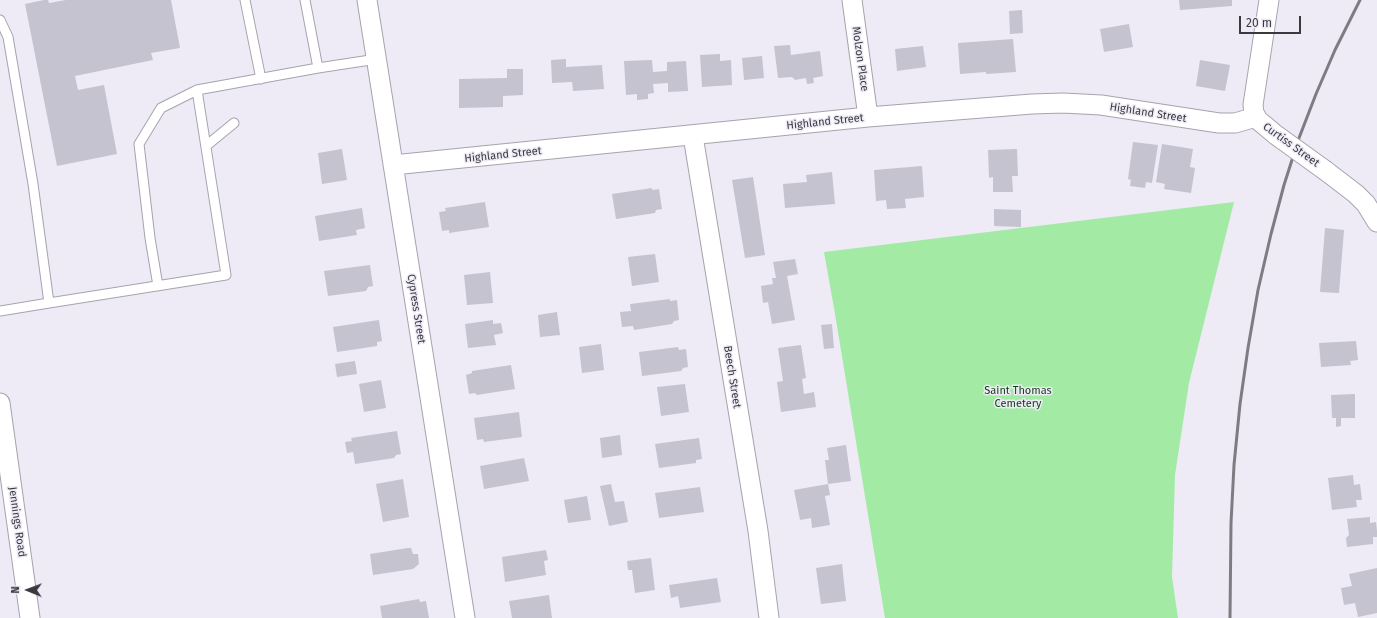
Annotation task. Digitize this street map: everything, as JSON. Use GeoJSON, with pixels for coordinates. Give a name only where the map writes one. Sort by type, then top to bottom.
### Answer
{"type":"FeatureCollection","features":[{"type":"Feature","properties":{"kind":"street","name":"Cypress Street"},"geometry":{"type":"LineString","coordinates":[[366,0],[377,59],[465,618]]}},
{"type":"Feature","properties":{"kind":"street","name":"Molzon Place"},"geometry":{"type":"LineString","coordinates":[[852,0],[868,117]]}},
{"type":"Feature","properties":{"kind":"street","name":"Curtiss Street"},"geometry":{"type":"LineString","coordinates":[[1269,0],[1253,99],[1254,114],[1263,125],[1356,194],[1366,204],[1377,222]]}},
{"type":"Feature","properties":{"kind":"street","name":"Highland Street"},"geometry":{"type":"LineString","coordinates":[[393,165],[693,136],[868,117],[1032,104],[1063,103],[1101,105],[1219,123],[1235,123],[1256,117]]}},
{"type":"Feature","properties":{"kind":"street","name":"Beech Street"},"geometry":{"type":"LineString","coordinates":[[693,136],[758,531],[769,618]]}},
{"type":"Feature","properties":{"kind":"street","name":"Jennings Road"},"geometry":{"type":"LineString","coordinates":[[0,403],[30,618]]}},
{"type":"Feature","properties":{"kind":"lane"},"geometry":{"type":"LineString","coordinates":[[245,0],[261,79]]}},
{"type":"Feature","properties":{"kind":"lane"},"geometry":{"type":"LineString","coordinates":[[305,0],[318,68]]}},
{"type":"Feature","properties":{"kind":"lane"},"geometry":{"type":"LineString","coordinates":[[0,20],[8,37],[33,184],[49,303]]}},
{"type":"Feature","properties":{"kind":"lane"},"geometry":{"type":"LineString","coordinates":[[158,286],[150,238],[139,144],[161,108],[197,90],[377,59]]}},
{"type":"Feature","properties":{"kind":"lane"},"geometry":{"type":"LineString","coordinates":[[0,311],[226,275],[197,90]]}},
{"type":"Feature","properties":{"kind":"lane"},"geometry":{"type":"LineString","coordinates":[[206,146],[234,123]]}},
{"type":"Feature","properties":{"kind":"green space","name":"Saint Thomas Cemetery"},"geometry":{"type":"Polygon","coordinates":[[[1234,202],[1189,383],[1175,475],[1172,577],[1178,618],[885,618],[824,252],[1234,202]]]}},
{"type":"Feature","properties":{"kind":"building"},"geometry":{"type":"Polygon","coordinates":[[[48,0],[49,3],[66,0],[171,0],[180,48],[151,53],[153,60],[75,76],[78,90],[104,85],[117,154],[57,166],[25,4],[48,0]]]}},
{"type":"Feature","properties":{"kind":"building"},"geometry":{"type":"Polygon","coordinates":[[[1179,0],[1232,0],[1232,6],[1180,10],[1179,0]]]}},
{"type":"Feature","properties":{"kind":"building"},"geometry":{"type":"Polygon","coordinates":[[[1022,10],[1023,33],[1010,34],[1009,11],[1022,10]]]}},
{"type":"Feature","properties":{"kind":"building"},"geometry":{"type":"Polygon","coordinates":[[[1129,24],[1133,47],[1104,52],[1100,29],[1129,24]]]}},
{"type":"Feature","properties":{"kind":"building"},"geometry":{"type":"Polygon","coordinates":[[[1013,39],[1016,72],[960,74],[958,43],[1013,39]]]}},
{"type":"Feature","properties":{"kind":"building"},"geometry":{"type":"Polygon","coordinates":[[[790,45],[791,55],[820,51],[823,76],[813,78],[814,83],[807,84],[806,78],[795,80],[792,77],[778,78],[774,46],[790,45]]]}},
{"type":"Feature","properties":{"kind":"building"},"geometry":{"type":"Polygon","coordinates":[[[923,46],[926,67],[897,71],[895,49],[923,46]]]}},
{"type":"Feature","properties":{"kind":"building"},"geometry":{"type":"Polygon","coordinates":[[[720,54],[720,61],[731,60],[732,85],[702,87],[700,55],[720,54]]]}},
{"type":"Feature","properties":{"kind":"building"},"geometry":{"type":"Polygon","coordinates":[[[762,56],[764,78],[744,80],[742,58],[762,56]]]}},
{"type":"Feature","properties":{"kind":"building"},"geometry":{"type":"Polygon","coordinates":[[[566,59],[566,67],[602,65],[604,89],[573,91],[572,82],[552,83],[551,60],[566,59]]]}},
{"type":"Feature","properties":{"kind":"building"},"geometry":{"type":"Polygon","coordinates":[[[652,60],[653,72],[667,71],[667,62],[686,61],[688,91],[668,92],[668,83],[653,84],[654,93],[648,94],[648,99],[637,100],[637,94],[626,95],[624,61],[652,60]]]}},
{"type":"Feature","properties":{"kind":"building"},"geometry":{"type":"Polygon","coordinates":[[[1200,60],[1230,65],[1225,91],[1196,86],[1200,60]]]}},
{"type":"Feature","properties":{"kind":"building"},"geometry":{"type":"Polygon","coordinates":[[[507,69],[523,69],[523,95],[503,96],[503,107],[459,108],[459,79],[507,78],[507,69]]]}},
{"type":"Feature","properties":{"kind":"building"},"geometry":{"type":"Polygon","coordinates":[[[1133,142],[1158,145],[1152,183],[1146,182],[1145,188],[1130,186],[1131,180],[1128,179],[1133,142]]]}},
{"type":"Feature","properties":{"kind":"building"},"geometry":{"type":"Polygon","coordinates":[[[1162,144],[1193,149],[1190,167],[1195,168],[1191,193],[1164,189],[1165,184],[1156,182],[1162,144]]]}},
{"type":"Feature","properties":{"kind":"building"},"geometry":{"type":"Polygon","coordinates":[[[342,149],[347,180],[322,184],[318,153],[342,149]]]}},
{"type":"Feature","properties":{"kind":"building"},"geometry":{"type":"Polygon","coordinates":[[[1017,149],[1018,176],[1012,176],[1013,192],[993,192],[993,177],[989,178],[988,150],[1017,149]]]}},
{"type":"Feature","properties":{"kind":"building"},"geometry":{"type":"Polygon","coordinates":[[[922,166],[924,197],[905,199],[906,208],[887,209],[886,200],[876,201],[874,170],[922,166]]]}},
{"type":"Feature","properties":{"kind":"building"},"geometry":{"type":"Polygon","coordinates":[[[832,172],[835,204],[785,208],[783,184],[807,182],[806,175],[832,172]]]}},
{"type":"Feature","properties":{"kind":"building"},"geometry":{"type":"Polygon","coordinates":[[[753,177],[765,255],[745,258],[732,180],[753,177]]]}},
{"type":"Feature","properties":{"kind":"building"},"geometry":{"type":"Polygon","coordinates":[[[652,188],[652,190],[659,189],[662,209],[656,210],[655,213],[616,219],[612,194],[652,188]]]}},
{"type":"Feature","properties":{"kind":"building"},"geometry":{"type":"Polygon","coordinates":[[[485,202],[489,227],[449,233],[449,230],[442,231],[439,212],[446,211],[445,208],[485,202]]]}},
{"type":"Feature","properties":{"kind":"building"},"geometry":{"type":"Polygon","coordinates":[[[362,208],[365,228],[356,230],[357,235],[319,241],[315,216],[362,208]]]}},
{"type":"Feature","properties":{"kind":"building"},"geometry":{"type":"Polygon","coordinates":[[[994,209],[1021,210],[1021,227],[994,226],[994,209]]]}},
{"type":"Feature","properties":{"kind":"building"},"geometry":{"type":"Polygon","coordinates":[[[1325,228],[1344,230],[1339,293],[1320,292],[1325,228]]]}},
{"type":"Feature","properties":{"kind":"building"},"geometry":{"type":"Polygon","coordinates":[[[655,254],[659,282],[632,286],[628,257],[655,254]]]}},
{"type":"Feature","properties":{"kind":"building"},"geometry":{"type":"Polygon","coordinates":[[[795,259],[798,274],[787,276],[795,320],[772,324],[768,302],[763,303],[761,286],[773,284],[772,278],[776,278],[773,262],[795,259]]]}},
{"type":"Feature","properties":{"kind":"building"},"geometry":{"type":"Polygon","coordinates":[[[370,265],[373,286],[368,287],[366,291],[328,296],[324,271],[370,265]]]}},
{"type":"Feature","properties":{"kind":"building"},"geometry":{"type":"Polygon","coordinates":[[[490,272],[493,303],[467,305],[464,275],[490,272]]]}},
{"type":"Feature","properties":{"kind":"building"},"geometry":{"type":"Polygon","coordinates":[[[670,299],[670,301],[677,300],[679,320],[674,321],[672,324],[634,330],[633,326],[622,327],[620,312],[631,311],[630,304],[670,299]]]}},
{"type":"Feature","properties":{"kind":"building"},"geometry":{"type":"Polygon","coordinates":[[[557,312],[560,335],[540,337],[538,315],[557,312]]]}},
{"type":"Feature","properties":{"kind":"building"},"geometry":{"type":"Polygon","coordinates":[[[379,320],[382,341],[377,342],[377,346],[337,352],[333,327],[379,320]]]}},
{"type":"Feature","properties":{"kind":"building"},"geometry":{"type":"Polygon","coordinates":[[[493,320],[493,324],[501,323],[503,333],[494,335],[496,345],[468,348],[465,324],[493,320]]]}},
{"type":"Feature","properties":{"kind":"building"},"geometry":{"type":"Polygon","coordinates":[[[832,324],[834,348],[824,349],[821,325],[832,324]]]}},
{"type":"Feature","properties":{"kind":"building"},"geometry":{"type":"Polygon","coordinates":[[[1356,341],[1358,360],[1350,361],[1351,365],[1321,367],[1319,343],[1356,341]]]}},
{"type":"Feature","properties":{"kind":"building"},"geometry":{"type":"Polygon","coordinates":[[[601,344],[604,370],[582,373],[579,347],[601,344]]]}},
{"type":"Feature","properties":{"kind":"building"},"geometry":{"type":"Polygon","coordinates":[[[801,345],[806,378],[802,379],[804,394],[814,392],[816,407],[781,412],[777,382],[783,381],[778,348],[801,345]]]}},
{"type":"Feature","properties":{"kind":"building"},"geometry":{"type":"Polygon","coordinates":[[[678,347],[679,350],[686,349],[688,367],[683,368],[681,371],[642,376],[639,352],[678,347]]]}},
{"type":"Feature","properties":{"kind":"building"},"geometry":{"type":"Polygon","coordinates":[[[355,361],[357,374],[337,377],[335,364],[355,361]]]}},
{"type":"Feature","properties":{"kind":"building"},"geometry":{"type":"Polygon","coordinates":[[[511,365],[515,389],[477,395],[475,393],[469,394],[466,375],[472,373],[472,371],[511,365]]]}},
{"type":"Feature","properties":{"kind":"building"},"geometry":{"type":"Polygon","coordinates":[[[381,380],[386,408],[364,412],[359,384],[381,380]]]}},
{"type":"Feature","properties":{"kind":"building"},"geometry":{"type":"Polygon","coordinates":[[[685,384],[689,412],[661,416],[657,387],[685,384]]]}},
{"type":"Feature","properties":{"kind":"building"},"geometry":{"type":"Polygon","coordinates":[[[1355,394],[1355,418],[1341,418],[1341,426],[1336,427],[1336,418],[1332,418],[1331,395],[1355,394]]]}},
{"type":"Feature","properties":{"kind":"building"},"geometry":{"type":"Polygon","coordinates":[[[519,412],[522,437],[484,442],[483,439],[477,440],[474,418],[519,412]]]}},
{"type":"Feature","properties":{"kind":"building"},"geometry":{"type":"Polygon","coordinates":[[[397,431],[401,454],[396,455],[394,458],[355,464],[353,452],[347,453],[345,442],[352,441],[351,438],[397,431]]]}},
{"type":"Feature","properties":{"kind":"building"},"geometry":{"type":"Polygon","coordinates":[[[620,435],[622,455],[602,458],[600,438],[620,435]]]}},
{"type":"Feature","properties":{"kind":"building"},"geometry":{"type":"Polygon","coordinates":[[[699,438],[702,459],[696,460],[696,463],[659,468],[655,444],[699,438]]]}},
{"type":"Feature","properties":{"kind":"building"},"geometry":{"type":"Polygon","coordinates":[[[846,445],[851,481],[828,484],[825,460],[829,460],[827,448],[846,445]]]}},
{"type":"Feature","properties":{"kind":"building"},"geometry":{"type":"Polygon","coordinates":[[[524,458],[529,481],[484,489],[480,466],[524,458]]]}},
{"type":"Feature","properties":{"kind":"building"},"geometry":{"type":"Polygon","coordinates":[[[1353,475],[1354,485],[1360,484],[1362,500],[1356,500],[1357,507],[1332,510],[1328,478],[1353,475]]]}},
{"type":"Feature","properties":{"kind":"building"},"geometry":{"type":"Polygon","coordinates":[[[403,479],[409,517],[383,522],[376,484],[403,479]]]}},
{"type":"Feature","properties":{"kind":"building"},"geometry":{"type":"Polygon","coordinates":[[[611,484],[615,502],[624,501],[628,522],[609,526],[600,486],[611,484]]]}},
{"type":"Feature","properties":{"kind":"building"},"geometry":{"type":"Polygon","coordinates":[[[828,484],[830,495],[825,496],[830,525],[812,528],[811,518],[800,520],[794,490],[828,484]]]}},
{"type":"Feature","properties":{"kind":"building"},"geometry":{"type":"Polygon","coordinates":[[[700,487],[704,512],[659,518],[655,493],[700,487]]]}},
{"type":"Feature","properties":{"kind":"building"},"geometry":{"type":"Polygon","coordinates":[[[587,496],[591,520],[568,523],[564,500],[587,496]]]}},
{"type":"Feature","properties":{"kind":"building"},"geometry":{"type":"Polygon","coordinates":[[[1370,517],[1370,523],[1376,522],[1377,531],[1377,537],[1373,537],[1373,544],[1347,547],[1346,538],[1349,535],[1347,519],[1370,517]]]}},
{"type":"Feature","properties":{"kind":"building"},"geometry":{"type":"Polygon","coordinates":[[[411,548],[413,554],[418,554],[419,564],[413,569],[373,575],[370,554],[411,548]]]}},
{"type":"Feature","properties":{"kind":"building"},"geometry":{"type":"Polygon","coordinates":[[[546,550],[548,560],[544,561],[546,575],[505,582],[502,557],[546,550]]]}},
{"type":"Feature","properties":{"kind":"building"},"geometry":{"type":"Polygon","coordinates":[[[651,558],[655,590],[635,593],[632,570],[628,570],[627,561],[651,558]]]}},
{"type":"Feature","properties":{"kind":"building"},"geometry":{"type":"Polygon","coordinates":[[[842,564],[846,601],[821,604],[816,568],[842,564]]]}},
{"type":"Feature","properties":{"kind":"building"},"geometry":{"type":"Polygon","coordinates":[[[1377,568],[1377,613],[1358,617],[1355,603],[1344,605],[1341,588],[1352,586],[1349,574],[1377,568]]]}},
{"type":"Feature","properties":{"kind":"building"},"geometry":{"type":"Polygon","coordinates":[[[717,578],[721,602],[680,608],[678,596],[671,598],[669,585],[717,578]]]}},
{"type":"Feature","properties":{"kind":"building"},"geometry":{"type":"Polygon","coordinates":[[[549,595],[552,618],[512,618],[509,601],[549,595]]]}},
{"type":"Feature","properties":{"kind":"building"},"geometry":{"type":"Polygon","coordinates":[[[419,599],[420,602],[426,601],[429,618],[382,618],[380,606],[419,599]]]}},
{"type":"Feature","properties":{"kind":"railway"},"geometry":{"type":"LineString","coordinates":[[1230,618],[1231,523],[1234,465],[1240,404],[1258,290],[1284,185],[1299,138],[1335,50],[1360,0]]}}]}
